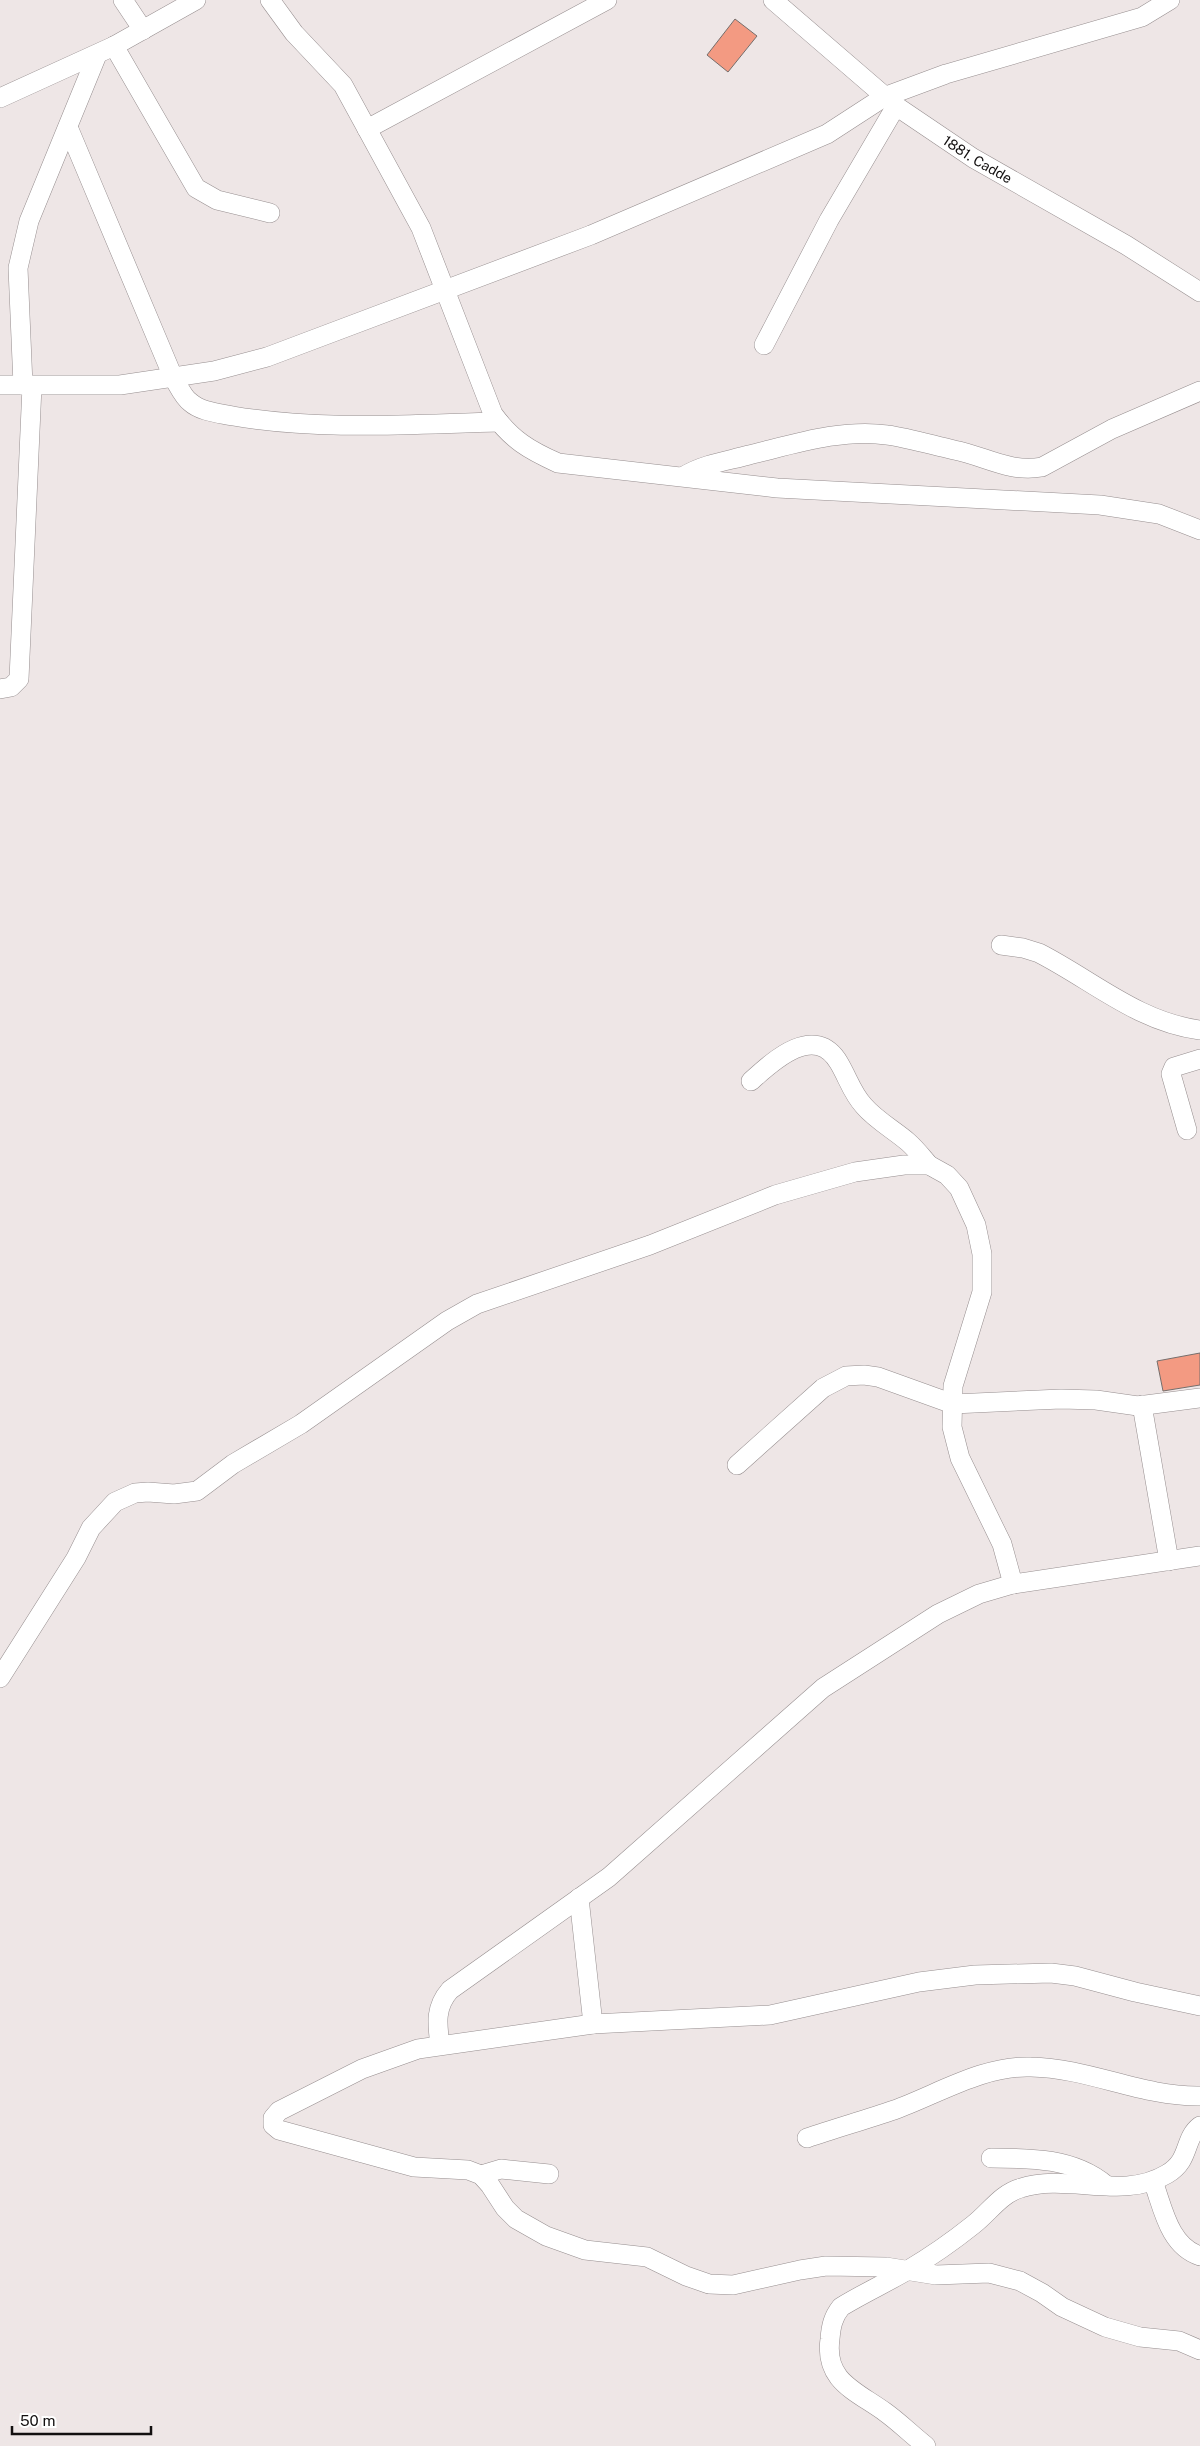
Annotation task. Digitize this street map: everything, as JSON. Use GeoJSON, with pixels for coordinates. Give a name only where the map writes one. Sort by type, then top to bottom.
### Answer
{"type":"FeatureCollection","features":[{"type":"Feature","properties":{"kind":"street"},"geometry":{"type":"LineString","coordinates":[[123,0],[143,30]]}},
{"type":"Feature","properties":{"kind":"street"},"geometry":{"type":"LineString","coordinates":[[0,98],[97,55],[196,0]]}},
{"type":"Feature","properties":{"kind":"street"},"geometry":{"type":"LineString","coordinates":[[270,0],[294,32],[342,85],[367,129],[421,228],[493,414],[506,431],[521,444],[558,463],[777,488],[1031,500],[1136,508],[1159,514],[1200,530]]}},
{"type":"Feature","properties":{"kind":"street"},"geometry":{"type":"LineString","coordinates":[[367,129],[607,0]]}},
{"type":"Feature","properties":{"kind":"street","name":"1881. Cadde"},"geometry":{"type":"LineString","coordinates":[[773,0],[890,102],[973,158],[1126,245],[1200,292]]}},
{"type":"Feature","properties":{"kind":"street"},"geometry":{"type":"LineString","coordinates":[[0,385],[120,385],[214,371],[266,357],[591,235],[827,134],[946,74],[1142,17],[1170,0]]}},
{"type":"Feature","properties":{"kind":"street"},"geometry":{"type":"LineString","coordinates":[[114,46],[196,188],[217,200],[270,213]]}},
{"type":"Feature","properties":{"kind":"street"},"geometry":{"type":"LineString","coordinates":[[0,689],[11,688],[19,679],[27,386],[18,268],[29,221],[97,55]]}},
{"type":"Feature","properties":{"kind":"street"},"geometry":{"type":"LineString","coordinates":[[764,345],[890,102]]}},
{"type":"Feature","properties":{"kind":"street"},"geometry":{"type":"LineString","coordinates":[[68,128],[173,377],[189,402],[204,409],[260,421],[352,425],[499,422]]}},
{"type":"Feature","properties":{"kind":"street"},"geometry":{"type":"LineString","coordinates":[[684,476],[716,463],[808,440],[868,434],[887,435],[963,452],[1015,468],[1030,469],[1042,466],[1112,429],[1200,392]]}},
{"type":"Feature","properties":{"kind":"street"},"geometry":{"type":"LineString","coordinates":[[1030,469],[1031,500]]}},
{"type":"Feature","properties":{"kind":"street"},"geometry":{"type":"LineString","coordinates":[[1001,945],[1023,948],[1039,953],[1142,1013],[1167,1023],[1200,1030]]}},
{"type":"Feature","properties":{"kind":"street"},"geometry":{"type":"LineString","coordinates":[[751,1081],[776,1058],[790,1051],[814,1045],[825,1048],[833,1054],[854,1094],[865,1108],[909,1143],[929,1164],[947,1175],[960,1188],[976,1225],[982,1254],[982,1292],[956,1376],[952,1427],[960,1458],[1002,1544],[1013,1584]]}},
{"type":"Feature","properties":{"kind":"street"},"geometry":{"type":"LineString","coordinates":[[1187,1130],[1171,1074],[1174,1067],[1200,1059]]}},
{"type":"Feature","properties":{"kind":"street"},"geometry":{"type":"LineString","coordinates":[[0,1678],[76,1558],[91,1528],[115,1502],[135,1493],[174,1494],[197,1491],[233,1464],[301,1424],[447,1321],[477,1304],[650,1245],[775,1195],[855,1172],[904,1165],[929,1164]]}},
{"type":"Feature","properties":{"kind":"street"},"geometry":{"type":"LineString","coordinates":[[737,1465],[823,1388],[846,1376],[864,1375],[878,1377],[953,1404],[1061,1399],[1142,1405],[1200,1398]]}},
{"type":"Feature","properties":{"kind":"street"},"geometry":{"type":"LineString","coordinates":[[1142,1405],[1169,1561]]}},
{"type":"Feature","properties":{"kind":"street"},"geometry":{"type":"LineString","coordinates":[[440,2044],[438,2026],[440,2000],[450,1990],[609,1877],[822,1688],[938,1614],[979,1594],[1013,1584],[1200,1556]]}},
{"type":"Feature","properties":{"kind":"street"},"geometry":{"type":"LineString","coordinates":[[579,1898],[592,2024]]}},
{"type":"Feature","properties":{"kind":"street"},"geometry":{"type":"LineString","coordinates":[[1200,2006],[1135,1992],[1075,1976],[1021,1973],[976,1975],[919,1982],[770,2015],[592,2024],[440,2044],[397,2055],[362,2069],[279,2111],[273,2118],[273,2125],[279,2130],[405,2165],[468,2170],[481,2175],[516,2219],[546,2236],[584,2250],[647,2258],[686,2276],[709,2284],[733,2285],[826,2266],[886,2268],[936,2275],[989,2273],[1020,2281],[1062,2307],[1105,2327],[1140,2337],[1179,2342],[1200,2350]]}},
{"type":"Feature","properties":{"kind":"street"},"geometry":{"type":"LineString","coordinates":[[807,2138],[894,2110],[973,2079],[1014,2068],[1030,2066],[1056,2069],[1162,2094],[1200,2096]]}},
{"type":"Feature","properties":{"kind":"street"},"geometry":{"type":"LineString","coordinates":[[926,2446],[887,2414],[847,2386],[832,2370],[828,2357],[834,2316],[841,2307],[907,2271],[975,2224],[998,2200],[1020,2188],[1060,2183],[1133,2186],[1153,2182],[1178,2166],[1185,2157],[1194,2130],[1200,2126]]}},
{"type":"Feature","properties":{"kind":"street"},"geometry":{"type":"LineString","coordinates":[[991,2158],[1038,2159],[1055,2162],[1086,2171],[1107,2186]]}},
{"type":"Feature","properties":{"kind":"street"},"geometry":{"type":"LineString","coordinates":[[481,2175],[501,2169],[549,2174]]}},
{"type":"Feature","properties":{"kind":"street"},"geometry":{"type":"LineString","coordinates":[[1153,2182],[1176,2240],[1185,2248],[1200,2256]]}},
{"type":"Feature","properties":{"kind":"building"},"geometry":{"type":"Polygon","coordinates":[[[735,19],[757,36],[728,72],[707,55],[735,19]]]}},
{"type":"Feature","properties":{"kind":"building"},"geometry":{"type":"Polygon","coordinates":[[[1200,1353],[1200,1385],[1163,1391],[1157,1361],[1200,1353]]]}}]}
